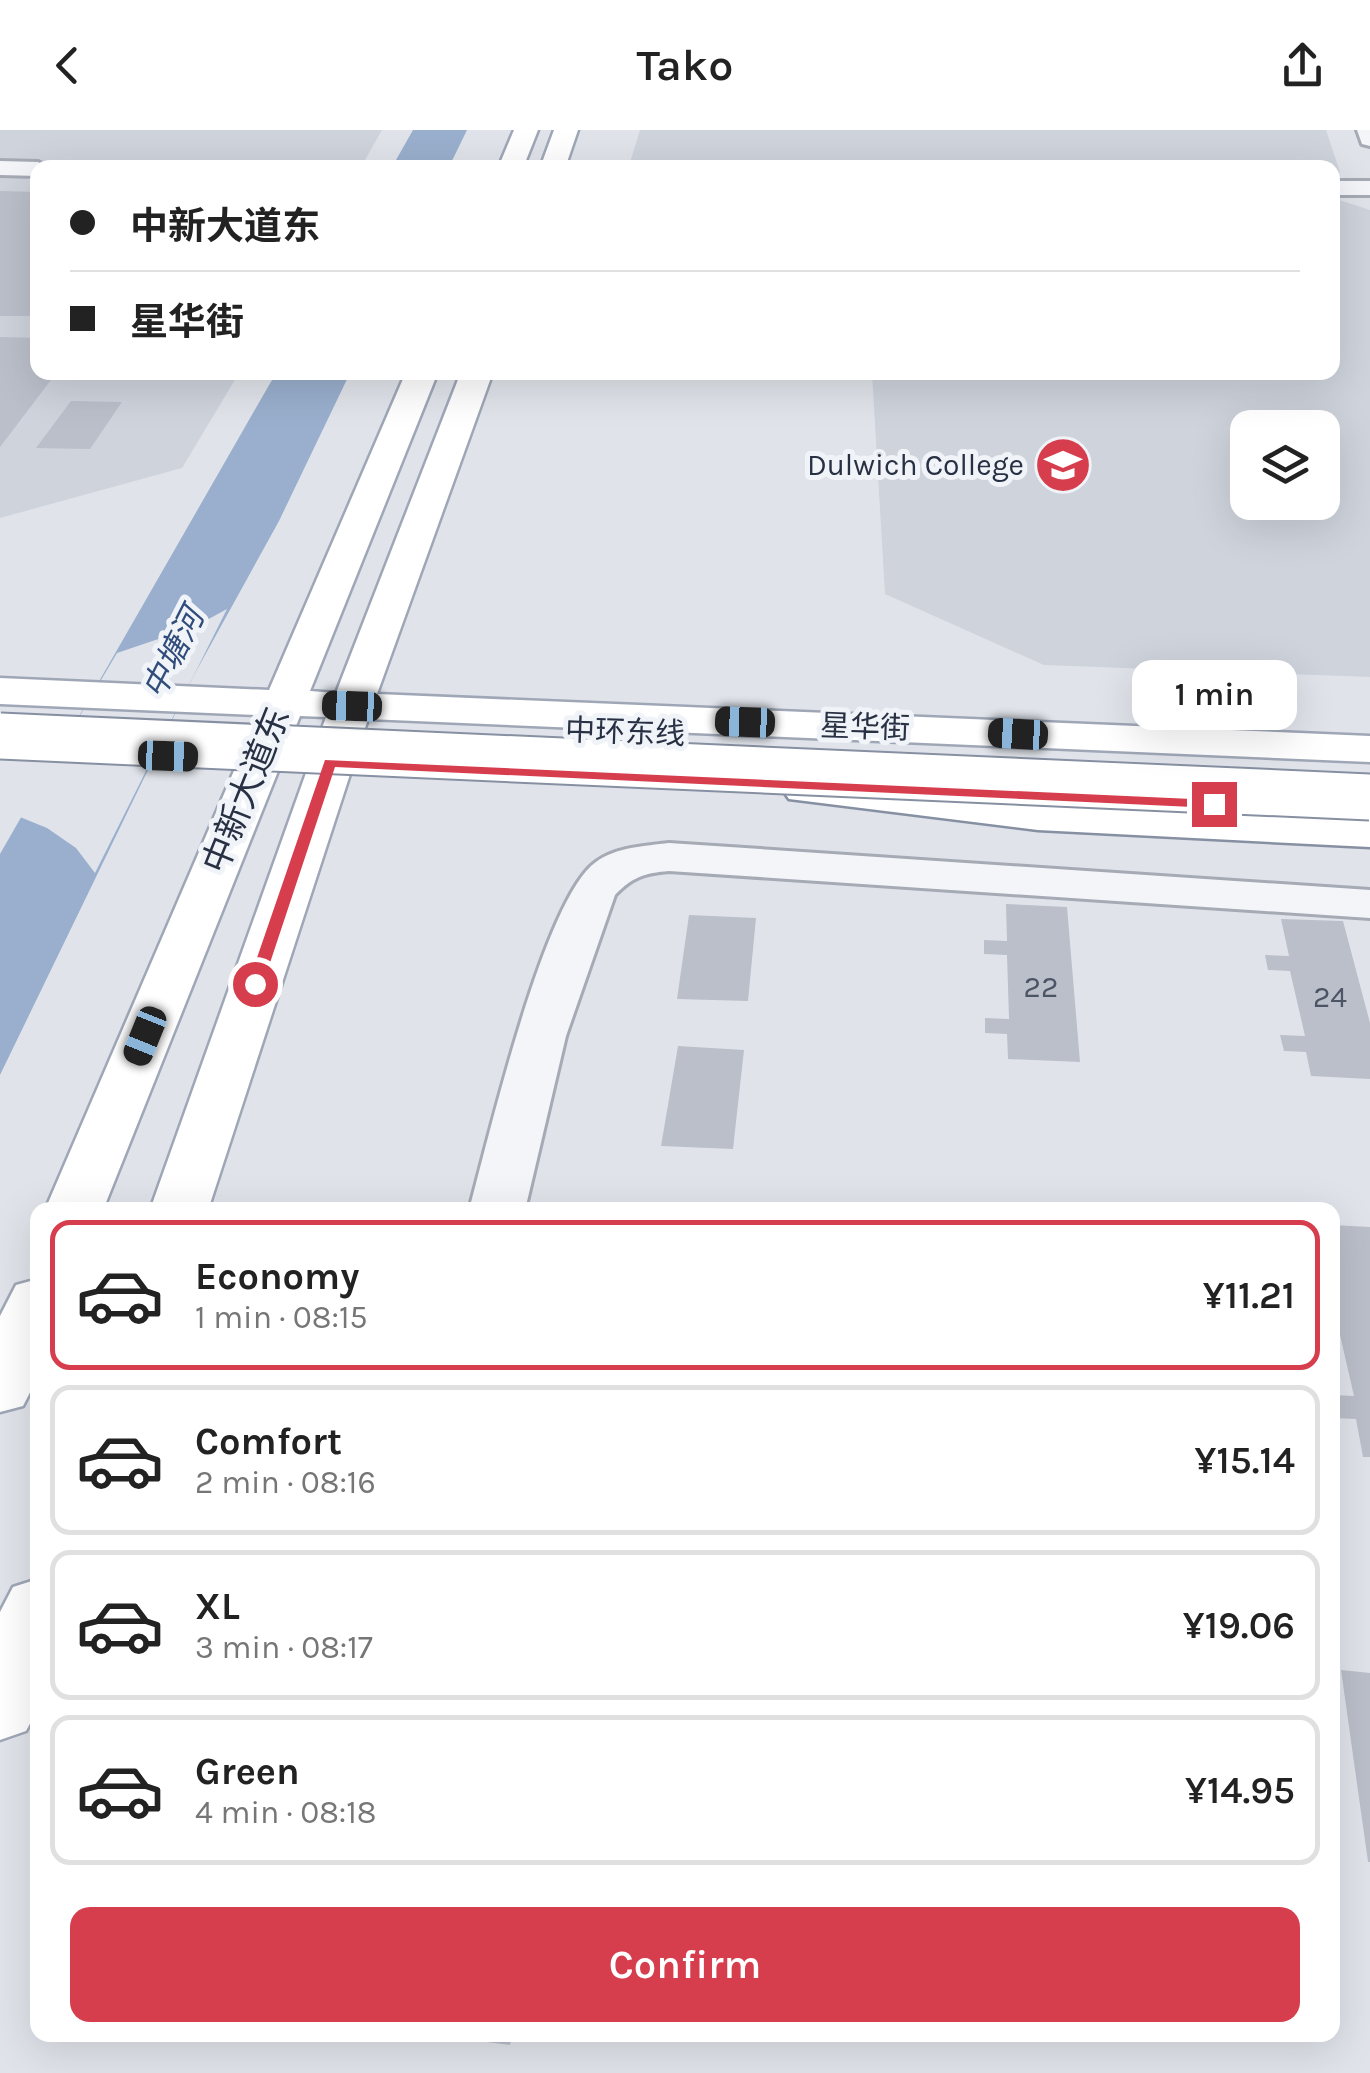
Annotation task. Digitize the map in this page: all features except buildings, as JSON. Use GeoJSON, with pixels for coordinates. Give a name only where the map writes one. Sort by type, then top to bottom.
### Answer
{"type":"FeatureCollection","features":[{"type":"Feature","properties":{"kind":"main road"},"geometry":{"type":"LineString","coordinates":[[513,160],[526,130]]}},
{"type":"Feature","properties":{"kind":"main road"},"geometry":{"type":"LineString","coordinates":[[555,160],[566,130]]}},
{"type":"Feature","properties":{"kind":"main road","name":"中新大道东"},"geometry":{"type":"LineString","coordinates":[[77,1202],[419,380]]}},
{"type":"Feature","properties":{"kind":"main road","name":"中新大道东"},"geometry":{"type":"LineString","coordinates":[[181,1202],[330,763],[473,380]]}},
{"type":"Feature","properties":{"kind":"main road","name":"星华街"},"geometry":{"type":"LineString","coordinates":[[0,691],[1370,749]]}},
{"type":"Feature","properties":{"kind":"main road","name":"中环东线"},"geometry":{"type":"LineString","coordinates":[[0,705],[1370,764]]}},
{"type":"Feature","properties":{"kind":"main road","name":"中环东线"},"geometry":{"type":"LineString","coordinates":[[0,736],[1370,797]]}},
{"type":"Feature","properties":{"kind":"main road","name":"星华街"},"geometry":{"type":"LineString","coordinates":[[0,749],[1370,811]]}},
{"type":"Feature","properties":{"kind":"main road"},"geometry":{"type":"LineString","coordinates":[[748,783],[1038,816],[1370,833]]}},
{"type":"Feature","properties":{"kind":"main road"},"geometry":{"type":"LineString","coordinates":[[0,1390],[30,1318]]}},
{"type":"Feature","properties":{"kind":"main road"},"geometry":{"type":"LineString","coordinates":[[0,1710],[30,1628]]}},
{"type":"Feature","properties":{"kind":"street"},"geometry":{"type":"LineString","coordinates":[[1368,130],[1370,139]]}},
{"type":"Feature","properties":{"kind":"street"},"geometry":{"type":"LineString","coordinates":[[0,168],[30,168]]}},
{"type":"Feature","properties":{"kind":"street"},"geometry":{"type":"LineString","coordinates":[[1340,188],[1370,188]]}},
{"type":"Feature","properties":{"kind":"street"},"geometry":{"type":"LineString","coordinates":[[499,1202],[541,1036],[593,890],[612,871],[634,862],[669,858],[1370,904]]}},
{"type":"Feature","properties":{"kind":"shaded area"},"geometry":{"type":"Polygon","coordinates":[[[0,130],[382,130],[365,160],[0,162],[0,130]]]}},
{"type":"Feature","properties":{"kind":"shaded area"},"geometry":{"type":"Polygon","coordinates":[[[640,130],[1326,130],[1336,160],[631,160],[640,130]]]}},
{"type":"Feature","properties":{"kind":"shaded area"},"geometry":{"type":"Polygon","coordinates":[[[0,177],[30,178],[30,380],[235,380],[182,468],[0,518],[0,177]]]}},
{"type":"Feature","properties":{"kind":"shaded area","name":"Dulwich College"},"geometry":{"type":"Polygon","coordinates":[[[1340,200],[1370,210],[1370,677],[1044,665],[885,594],[872,380],[1340,380],[1340,200]]]}},
{"type":"Feature","properties":{"kind":"water"},"geometry":{"type":"Polygon","coordinates":[[[413,130],[467,130],[452,160],[396,160],[413,130]]]}},
{"type":"Feature","properties":{"kind":"water","name":"中塘河"},"geometry":{"type":"Polygon","coordinates":[[[272,380],[347,380],[279,521],[194,675],[0,1075],[0,854],[272,380]]]}},
{"type":"Feature","properties":{"kind":"pier"},"geometry":{"type":"Polygon","coordinates":[[[227,609],[95,873],[76,848],[47,828],[20,817],[117,653],[194,627],[227,609]]]}},
{"type":"Feature","properties":{"kind":"place","name":"Dulwich College"},"geometry":{"type":"Point","coordinates":[1063,465]}},
{"type":"Feature","properties":{"kind":"route"},"geometry":{"type":"LineString","coordinates":[[255,984],[330,763],[1214,804]]}}]}
